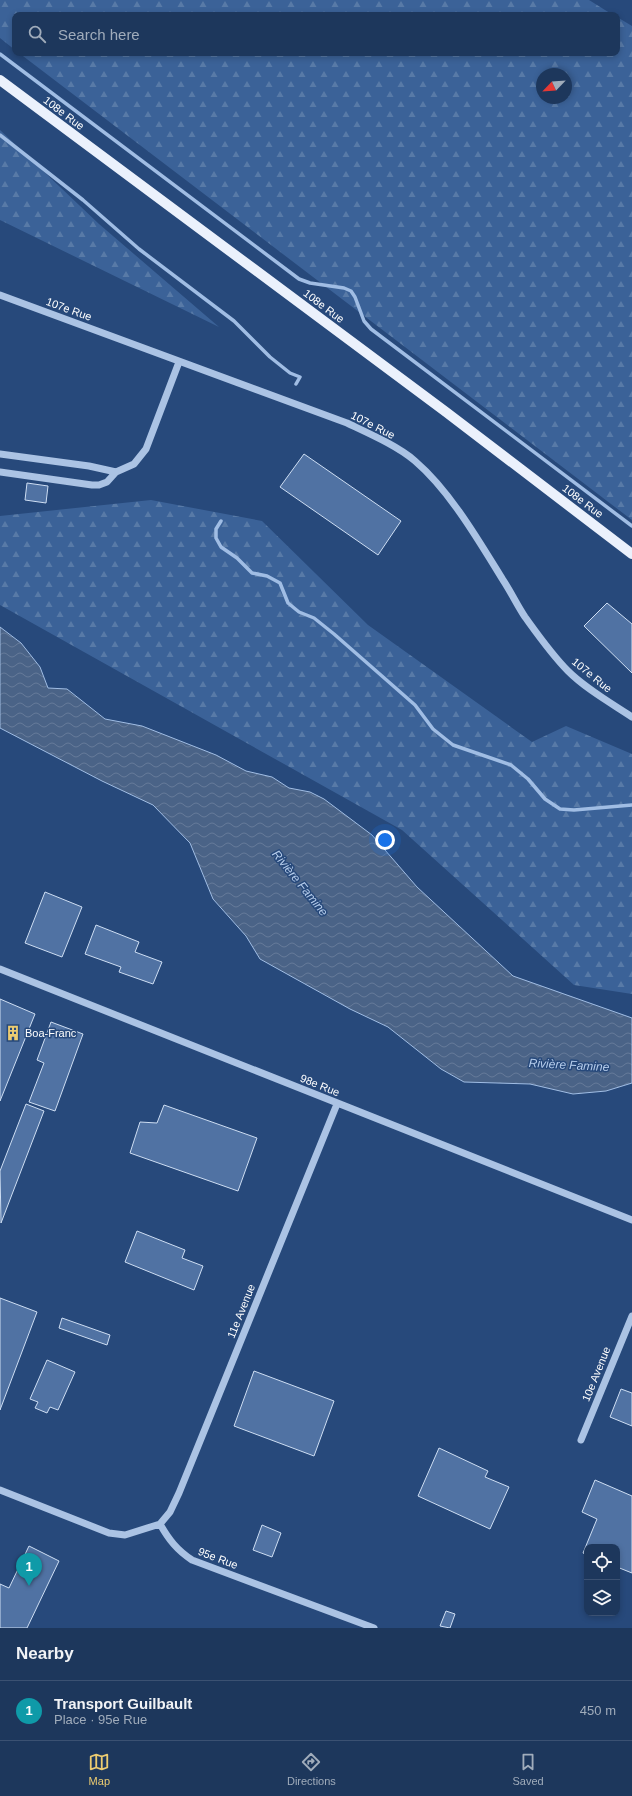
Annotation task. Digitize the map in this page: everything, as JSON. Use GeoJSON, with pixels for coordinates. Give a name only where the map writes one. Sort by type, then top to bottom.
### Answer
{"type":"FeatureCollection","features":[{"type":"Feature","properties":{"kind":"main road","name":"108e Rue"},"geometry":{"type":"LineString","coordinates":[[0,80],[441,408],[632,554]]}},
{"type":"Feature","properties":{"kind":"street","name":"107e Rue"},"geometry":{"type":"LineString","coordinates":[[0,295],[347,423],[382,440],[415,460],[439,486],[456,508],[524,615],[545,644],[569,672],[632,717]]}},
{"type":"Feature","properties":{"kind":"street"},"geometry":{"type":"LineString","coordinates":[[0,472],[99,485],[107,482],[116,472],[134,464],[146,450],[180,362]]}},
{"type":"Feature","properties":{"kind":"street"},"geometry":{"type":"LineString","coordinates":[[0,454],[89,466],[116,472]]}},
{"type":"Feature","properties":{"kind":"street","name":"98e Rue"},"geometry":{"type":"LineString","coordinates":[[0,969],[230,1060],[336,1104],[632,1220]]}},
{"type":"Feature","properties":{"kind":"street","name":"11e Avenue"},"geometry":{"type":"LineString","coordinates":[[160,1524],[170,1512],[179,1493],[336,1104]]}},
{"type":"Feature","properties":{"kind":"street","name":"10e Avenue"},"geometry":{"type":"LineString","coordinates":[[581,1440],[632,1316]]}},
{"type":"Feature","properties":{"kind":"street"},"geometry":{"type":"LineString","coordinates":[[0,1490],[109,1533],[125,1534],[160,1524]]}},
{"type":"Feature","properties":{"kind":"street","name":"95e Rue"},"geometry":{"type":"LineString","coordinates":[[160,1524],[170,1541],[179,1552],[192,1560],[374,1628]]}},
{"type":"Feature","properties":{"kind":"green space"},"geometry":{"type":"Polygon","coordinates":[[[0,0],[589,0],[608,12],[12,12],[12,48],[0,38],[0,0]]]}},
{"type":"Feature","properties":{"kind":"green space"},"geometry":{"type":"Polygon","coordinates":[[[620,19],[632,26],[632,520],[23,56],[620,56],[620,19]]]}},
{"type":"Feature","properties":{"kind":"green space"},"geometry":{"type":"Polygon","coordinates":[[[0,130],[99,224],[219,327],[0,220],[0,130]]]}},
{"type":"Feature","properties":{"kind":"green space"},"geometry":{"type":"Polygon","coordinates":[[[151,500],[262,521],[368,625],[532,742],[566,726],[632,754],[632,994],[574,985],[402,830],[0,605],[0,516],[151,500]]]}},
{"type":"Feature","properties":{"kind":"water","name":"Rivière Famine"},"geometry":{"type":"Polygon","coordinates":[[[0,627],[21,643],[40,667],[48,688],[67,689],[105,719],[142,726],[216,755],[246,771],[272,777],[289,788],[310,792],[324,799],[372,835],[417,887],[513,976],[632,1018],[632,1083],[606,1091],[573,1094],[530,1084],[464,1082],[441,1069],[388,1027],[350,1009],[260,959],[246,936],[213,899],[190,843],[153,805],[102,781],[0,728],[0,627]]]}},
{"type":"Feature","properties":{"kind":"building"},"geometry":{"type":"Polygon","coordinates":[[[304,454],[401,521],[378,555],[280,487],[304,454]]]}},
{"type":"Feature","properties":{"kind":"building"},"geometry":{"type":"Polygon","coordinates":[[[27,483],[48,486],[46,503],[25,500],[27,483]]]}},
{"type":"Feature","properties":{"kind":"building"},"geometry":{"type":"Polygon","coordinates":[[[607,603],[632,624],[632,673],[584,626],[607,603]]]}},
{"type":"Feature","properties":{"kind":"building"},"geometry":{"type":"Polygon","coordinates":[[[45,892],[82,907],[62,957],[25,943],[45,892]]]}},
{"type":"Feature","properties":{"kind":"building"},"geometry":{"type":"Polygon","coordinates":[[[96,925],[139,942],[135,952],[162,962],[153,984],[119,972],[121,967],[85,954],[96,925]]]}},
{"type":"Feature","properties":{"kind":"building","name":"Boa-Franc"},"geometry":{"type":"Polygon","coordinates":[[[0,999],[35,1014],[0,1101],[0,999]]]}},
{"type":"Feature","properties":{"kind":"building"},"geometry":{"type":"Polygon","coordinates":[[[51,1022],[83,1034],[55,1111],[29,1102],[44,1063],[37,1060],[51,1022]]]}},
{"type":"Feature","properties":{"kind":"building"},"geometry":{"type":"Polygon","coordinates":[[[26,1104],[44,1111],[1,1223],[0,1171],[26,1104]]]}},
{"type":"Feature","properties":{"kind":"building"},"geometry":{"type":"Polygon","coordinates":[[[164,1105],[257,1138],[238,1191],[130,1153],[140,1122],[157,1123],[164,1105]]]}},
{"type":"Feature","properties":{"kind":"building"},"geometry":{"type":"Polygon","coordinates":[[[137,1231],[185,1250],[182,1258],[203,1266],[194,1290],[125,1262],[137,1231]]]}},
{"type":"Feature","properties":{"kind":"building"},"geometry":{"type":"Polygon","coordinates":[[[0,1298],[37,1312],[0,1410],[0,1298]]]}},
{"type":"Feature","properties":{"kind":"building"},"geometry":{"type":"Polygon","coordinates":[[[62,1318],[110,1335],[107,1345],[59,1328],[62,1318]]]}},
{"type":"Feature","properties":{"kind":"building"},"geometry":{"type":"Polygon","coordinates":[[[47,1360],[75,1372],[58,1410],[50,1407],[47,1413],[35,1408],[38,1402],[30,1399],[47,1360]]]}},
{"type":"Feature","properties":{"kind":"building"},"geometry":{"type":"Polygon","coordinates":[[[254,1371],[334,1401],[314,1456],[234,1426],[254,1371]]]}},
{"type":"Feature","properties":{"kind":"building"},"geometry":{"type":"Polygon","coordinates":[[[621,1389],[632,1393],[632,1426],[610,1417],[621,1389]]]}},
{"type":"Feature","properties":{"kind":"building"},"geometry":{"type":"Polygon","coordinates":[[[439,1448],[488,1471],[485,1477],[509,1487],[490,1529],[418,1496],[439,1448]]]}},
{"type":"Feature","properties":{"kind":"building"},"geometry":{"type":"Polygon","coordinates":[[[595,1480],[632,1496],[632,1573],[620,1568],[620,1544],[587,1544],[597,1519],[582,1512],[595,1480]]]}},
{"type":"Feature","properties":{"kind":"building"},"geometry":{"type":"Polygon","coordinates":[[[262,1525],[281,1533],[272,1557],[253,1550],[262,1525]]]}},
{"type":"Feature","properties":{"kind":"building"},"geometry":{"type":"Polygon","coordinates":[[[29,1546],[59,1561],[27,1628],[0,1628],[0,1584],[9,1588],[29,1546]]]}},
{"type":"Feature","properties":{"kind":"building"},"geometry":{"type":"Polygon","coordinates":[[[446,1611],[455,1614],[450,1628],[440,1626],[446,1611]]]}},
{"type":"Feature","properties":{"kind":"waterway"},"geometry":{"type":"LineString","coordinates":[[0,54],[299,279],[310,283],[344,288],[351,291],[355,297],[364,321],[371,329],[632,526]]}},
{"type":"Feature","properties":{"kind":"waterway"},"geometry":{"type":"LineString","coordinates":[[0,135],[83,200],[139,249],[234,321],[270,357],[290,373],[300,377],[296,384]]}},
{"type":"Feature","properties":{"kind":"waterway"},"geometry":{"type":"LineString","coordinates":[[221,521],[216,529],[216,538],[221,547],[237,558],[252,573],[267,576],[280,583],[288,603],[299,612],[314,618],[334,634],[415,705],[433,729],[453,745],[511,765],[528,779],[545,799],[560,809],[574,810],[632,805]]}},
{"type":"Feature","properties":{"kind":"place","name":"Boa-Franc"},"geometry":{"type":"Point","coordinates":[13,1033]}},
{"type":"Feature","properties":{"kind":"place","name":"Transport Guilbault"},"geometry":{"type":"Point","coordinates":[29,1586]}}]}
